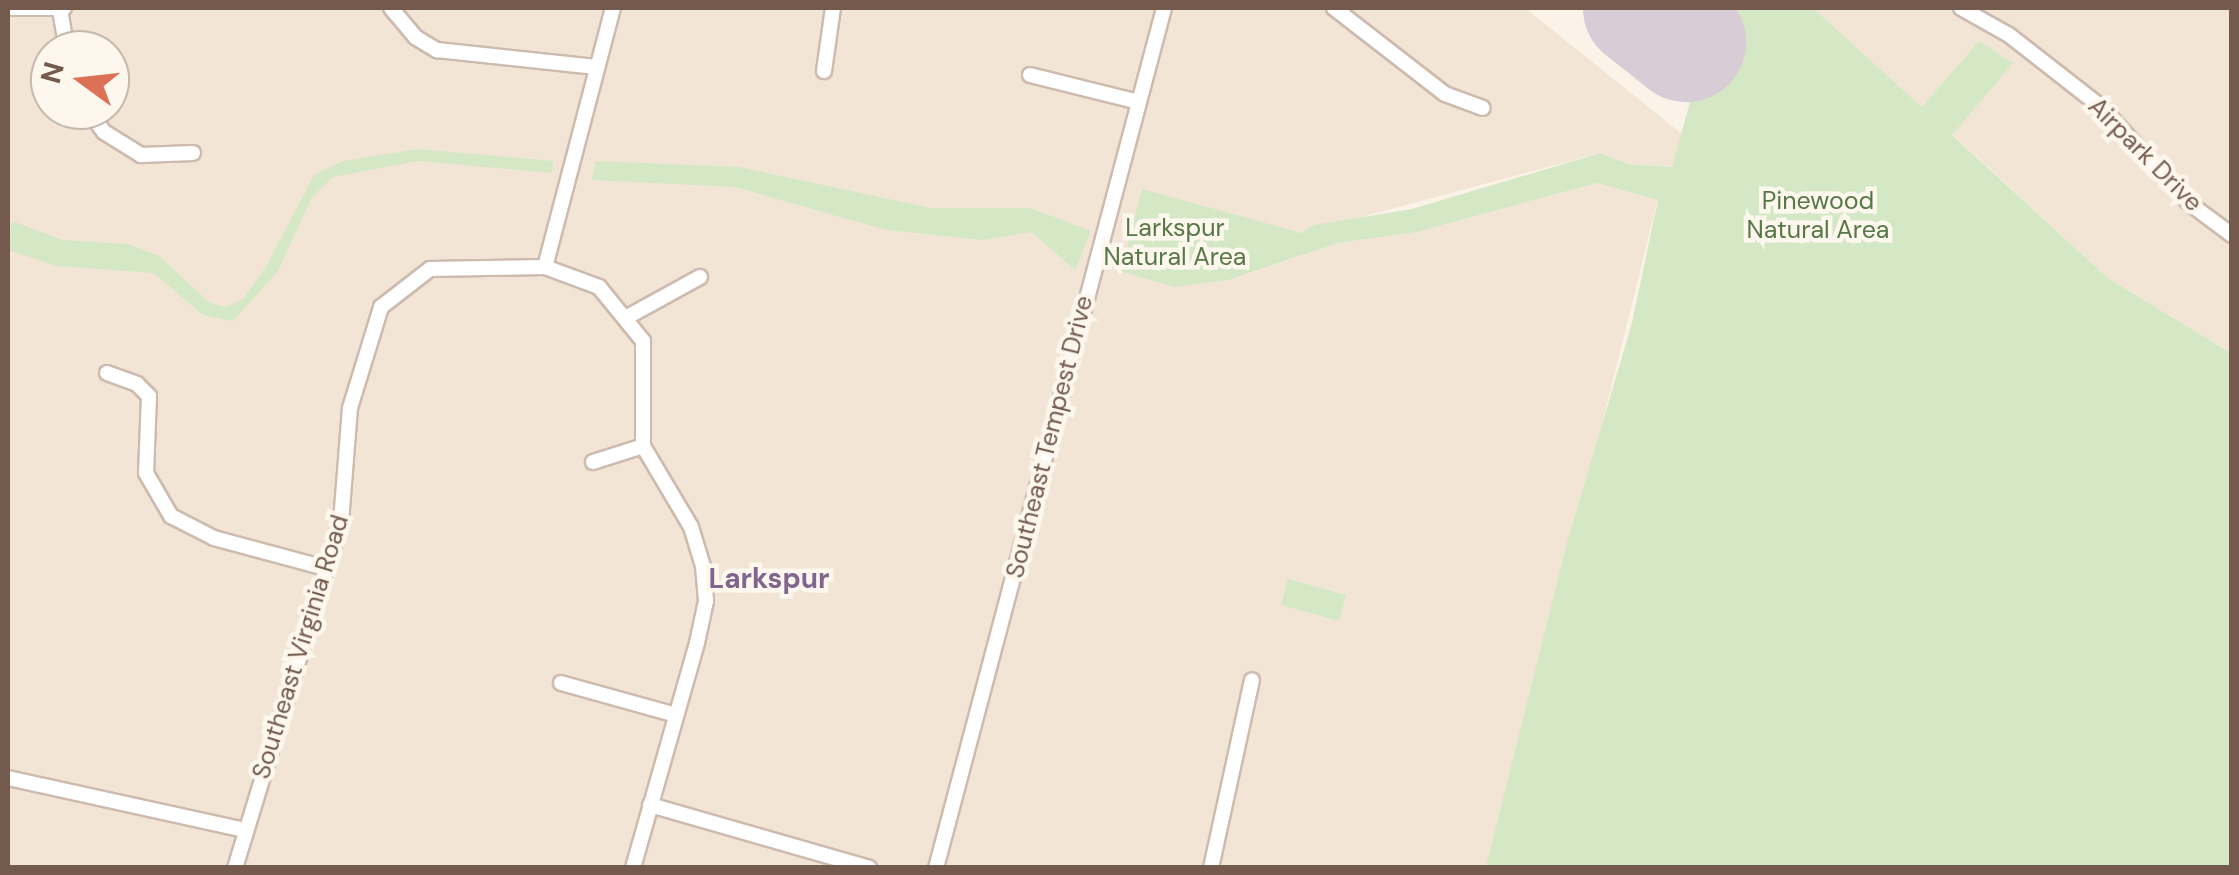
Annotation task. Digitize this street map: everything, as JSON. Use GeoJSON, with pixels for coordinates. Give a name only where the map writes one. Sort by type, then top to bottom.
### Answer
{"type":"FeatureCollection","features":[{"type":"Feature","properties":{"kind":"street"},"geometry":{"type":"LineString","coordinates":[[11,8],[62,8]]}},
{"type":"Feature","properties":{"kind":"street"},"geometry":{"type":"LineString","coordinates":[[390,8],[415,37],[438,50],[596,67]]}},
{"type":"Feature","properties":{"kind":"street"},"geometry":{"type":"LineString","coordinates":[[613,8],[545,266],[600,287],[629,316],[643,340],[643,446],[691,528],[703,566],[706,602],[633,868]]}},
{"type":"Feature","properties":{"kind":"street"},"geometry":{"type":"LineString","coordinates":[[824,71],[833,8]]}},
{"type":"Feature","properties":{"kind":"street","name":"Southeast Tempest Drive"},"geometry":{"type":"LineString","coordinates":[[936,868],[1135,100],[1164,8]]}},
{"type":"Feature","properties":{"kind":"street"},"geometry":{"type":"LineString","coordinates":[[1334,8],[1446,94],[1483,108]]}},
{"type":"Feature","properties":{"kind":"street","name":"Airpark Drive"},"geometry":{"type":"LineString","coordinates":[[1961,8],[2009,35],[2101,107],[2189,203],[2232,235]]}},
{"type":"Feature","properties":{"kind":"street"},"geometry":{"type":"LineString","coordinates":[[1030,75],[1135,100]]}},
{"type":"Feature","properties":{"kind":"street"},"geometry":{"type":"LineString","coordinates":[[103,130],[140,155],[193,153]]}},
{"type":"Feature","properties":{"kind":"street","name":"Southeast Virginia Road"},"geometry":{"type":"LineString","coordinates":[[234,868],[346,497],[350,408],[382,308],[430,269],[545,266]]}},
{"type":"Feature","properties":{"kind":"street"},"geometry":{"type":"LineString","coordinates":[[629,316],[700,277]]}},
{"type":"Feature","properties":{"kind":"street"},"geometry":{"type":"LineString","coordinates":[[107,373],[150,396],[146,472],[171,516],[214,538],[326,568]]}},
{"type":"Feature","properties":{"kind":"street"},"geometry":{"type":"LineString","coordinates":[[593,462],[643,446]]}},
{"type":"Feature","properties":{"kind":"street"},"geometry":{"type":"LineString","coordinates":[[1211,868],[1252,680]]}},
{"type":"Feature","properties":{"kind":"street"},"geometry":{"type":"LineString","coordinates":[[561,683],[676,715]]}},
{"type":"Feature","properties":{"kind":"street"},"geometry":{"type":"LineString","coordinates":[[8,778],[245,830]]}},
{"type":"Feature","properties":{"kind":"street"},"geometry":{"type":"LineString","coordinates":[[650,805],[869,868]]}},
{"type":"Feature","properties":{"kind":"shaded area"},"geometry":{"type":"Polygon","coordinates":[[[8,8],[1525,8],[1682,134],[1672,167],[1628,164],[1600,153],[1302,233],[1142,190],[1250,273],[1338,243],[1417,232],[1597,183],[1658,199],[1492,867],[8,867],[8,8]]]}},
{"type":"Feature","properties":{"kind":"shaded area"},"geometry":{"type":"Polygon","coordinates":[[[1813,8],[2231,8],[2231,353],[2109,279],[1952,134],[2012,63],[1979,42],[1922,107],[1813,8]]]}},
{"type":"Feature","properties":{"kind":"green space","name":"Pinewood Natural Area"},"geometry":{"type":"Polygon","coordinates":[[[1716,8],[1813,8],[1922,107],[1979,41],[2013,63],[1952,135],[2109,279],[2231,353],[2231,867],[1486,867],[1567,543],[1632,323],[1658,200],[1597,183],[1417,232],[1338,243],[1228,280],[1174,287],[1121,271],[1142,189],[1302,233],[1314,225],[1412,209],[1600,153],[1628,164],[1672,167],[1716,8]]]}},
{"type":"Feature","properties":{"kind":"green space"},"geometry":{"type":"Polygon","coordinates":[[[418,149],[554,161],[551,173],[418,161],[333,177],[312,197],[278,271],[233,321],[203,315],[154,273],[57,266],[8,250],[12,221],[63,240],[128,244],[159,256],[210,303],[226,307],[244,298],[267,265],[314,175],[343,161],[418,149]]]}},
{"type":"Feature","properties":{"kind":"green space","name":"Larkspur Natural Area"},"geometry":{"type":"Polygon","coordinates":[[[596,161],[739,167],[931,208],[1030,208],[1091,231],[1075,270],[1032,232],[983,240],[886,230],[735,187],[592,180],[596,161]]]}},
{"type":"Feature","properties":{"kind":"green space"},"geometry":{"type":"Polygon","coordinates":[[[1288,579],[1346,595],[1339,621],[1281,605],[1288,579]]]}},
{"type":"Feature","properties":{"kind":"runway"},"geometry":{"type":"LineString","coordinates":[[1643,8],[1686,42]]}},
{"type":"Feature","properties":{"kind":"district","name":"Larkspur"},"geometry":{"type":"Point","coordinates":[769,579]}}]}
